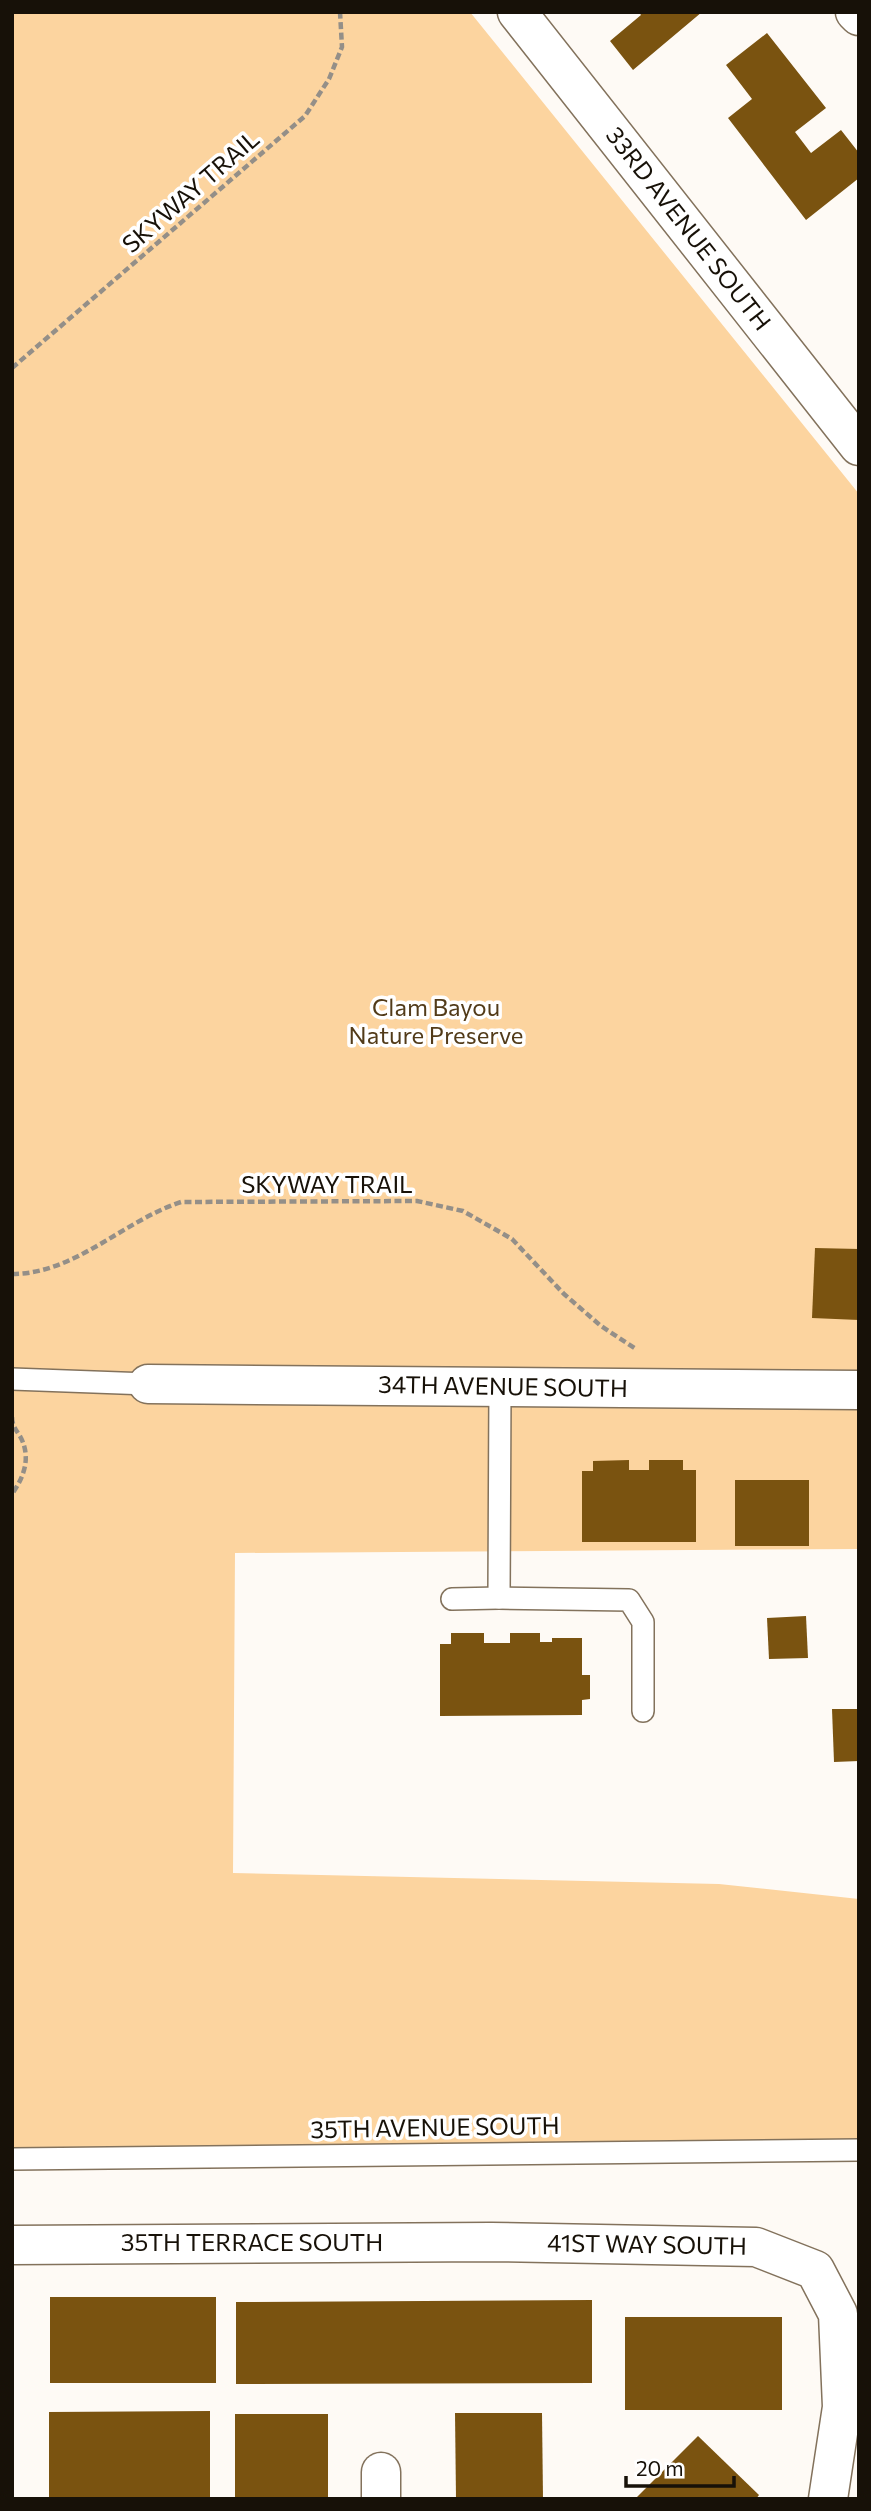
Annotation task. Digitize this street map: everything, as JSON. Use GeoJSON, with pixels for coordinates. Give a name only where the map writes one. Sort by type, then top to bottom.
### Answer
{"type":"FeatureCollection","features":[{"type":"Feature","properties":{"kind":"street","name":"33RD AVENUE SOUTH"},"geometry":{"type":"LineString","coordinates":[[517,12],[859,446]]}},
{"type":"Feature","properties":{"kind":"street","name":"34TH AVENUE SOUTH"},"geometry":{"type":"LineString","coordinates":[[148,1384],[859,1391]]}},
{"type":"Feature","properties":{"kind":"street","name":"35TH TERRACE SOUTH"},"geometry":{"type":"LineString","coordinates":[[12,2245],[492,2242]]}},
{"type":"Feature","properties":{"kind":"street","name":"41ST WAY SOUTH"},"geometry":{"type":"LineString","coordinates":[[492,2242],[756,2247],[814,2270],[838,2314],[842,2407],[828,2499]]}},
{"type":"Feature","properties":{"kind":"lane"},"geometry":{"type":"LineString","coordinates":[[12,1379],[148,1384]]}},
{"type":"Feature","properties":{"kind":"lane"},"geometry":{"type":"LineString","coordinates":[[499,1387],[499,1598]]}},
{"type":"Feature","properties":{"kind":"lane"},"geometry":{"type":"LineString","coordinates":[[452,1599],[629,1600],[643,1622],[643,1711]]}},
{"type":"Feature","properties":{"kind":"lane","name":"35TH AVENUE SOUTH"},"geometry":{"type":"LineString","coordinates":[[12,2159],[859,2150]]}},
{"type":"Feature","properties":{"kind":"path","name":"SKYWAY TRAIL"},"geometry":{"type":"LineString","coordinates":[[12,368],[305,116],[329,79],[342,47],[340,12]]}},
{"type":"Feature","properties":{"kind":"path","name":"SKYWAY TRAIL"},"geometry":{"type":"LineString","coordinates":[[12,1275],[67,1262],[146,1217],[181,1202],[417,1201],[463,1211],[512,1240],[564,1294],[601,1326],[640,1351]]}},
{"type":"Feature","properties":{"kind":"path"},"geometry":{"type":"LineString","coordinates":[[12,1417],[12,1423],[23,1443],[26,1462],[21,1480],[12,1494]]}},
{"type":"Feature","properties":{"kind":"green space","name":"Clam Bayou Nature Preserve"},"geometry":{"type":"Polygon","coordinates":[[[12,12],[470,12],[859,494],[859,1549],[235,1553],[233,1873],[719,1884],[859,1899],[859,2157],[12,2153],[12,12]]]}},
{"type":"Feature","properties":{"kind":"building"},"geometry":{"type":"Polygon","coordinates":[[[639,12],[702,12],[633,70],[610,41],[641,15],[639,12]]]}},
{"type":"Feature","properties":{"kind":"building"},"geometry":{"type":"Polygon","coordinates":[[[767,33],[826,108],[795,132],[811,153],[841,130],[859,153],[859,178],[806,220],[728,118],[752,99],[726,65],[767,33]]]}},
{"type":"Feature","properties":{"kind":"building"},"geometry":{"type":"Polygon","coordinates":[[[815,1248],[859,1249],[859,1320],[812,1318],[815,1248]]]}},
{"type":"Feature","properties":{"kind":"building"},"geometry":{"type":"Polygon","coordinates":[[[629,1460],[629,1470],[649,1470],[649,1460],[683,1460],[683,1470],[696,1470],[696,1542],[582,1542],[582,1471],[593,1471],[593,1461],[629,1460]]]}},
{"type":"Feature","properties":{"kind":"building"},"geometry":{"type":"Polygon","coordinates":[[[735,1480],[809,1480],[809,1546],[735,1546],[735,1480]]]}},
{"type":"Feature","properties":{"kind":"building"},"geometry":{"type":"Polygon","coordinates":[[[806,1616],[808,1658],[769,1659],[767,1618],[806,1616]]]}},
{"type":"Feature","properties":{"kind":"building"},"geometry":{"type":"Polygon","coordinates":[[[451,1633],[484,1633],[484,1643],[510,1643],[510,1633],[540,1633],[540,1642],[552,1642],[552,1638],[582,1638],[582,1675],[590,1675],[590,1699],[582,1700],[582,1715],[440,1716],[440,1644],[451,1644],[451,1633]]]}},
{"type":"Feature","properties":{"kind":"building"},"geometry":{"type":"Polygon","coordinates":[[[832,1709],[859,1709],[859,1761],[834,1762],[832,1709]]]}},
{"type":"Feature","properties":{"kind":"building"},"geometry":{"type":"Polygon","coordinates":[[[50,2297],[216,2297],[216,2383],[50,2383],[50,2297]]]}},
{"type":"Feature","properties":{"kind":"building"},"geometry":{"type":"Polygon","coordinates":[[[592,2300],[592,2383],[236,2384],[236,2302],[592,2300]]]}},
{"type":"Feature","properties":{"kind":"building"},"geometry":{"type":"Polygon","coordinates":[[[625,2317],[782,2317],[782,2410],[625,2410],[625,2317]]]}},
{"type":"Feature","properties":{"kind":"building"},"geometry":{"type":"Polygon","coordinates":[[[210,2411],[210,2498],[49,2498],[49,2412],[210,2411]]]}},
{"type":"Feature","properties":{"kind":"building"},"geometry":{"type":"Polygon","coordinates":[[[455,2413],[542,2413],[543,2499],[456,2499],[455,2413]]]}},
{"type":"Feature","properties":{"kind":"building"},"geometry":{"type":"Polygon","coordinates":[[[235,2414],[328,2414],[328,2499],[235,2499],[235,2414]]]}},
{"type":"Feature","properties":{"kind":"building"},"geometry":{"type":"Polygon","coordinates":[[[698,2436],[759,2495],[756,2499],[635,2499],[698,2436]]]}}]}
